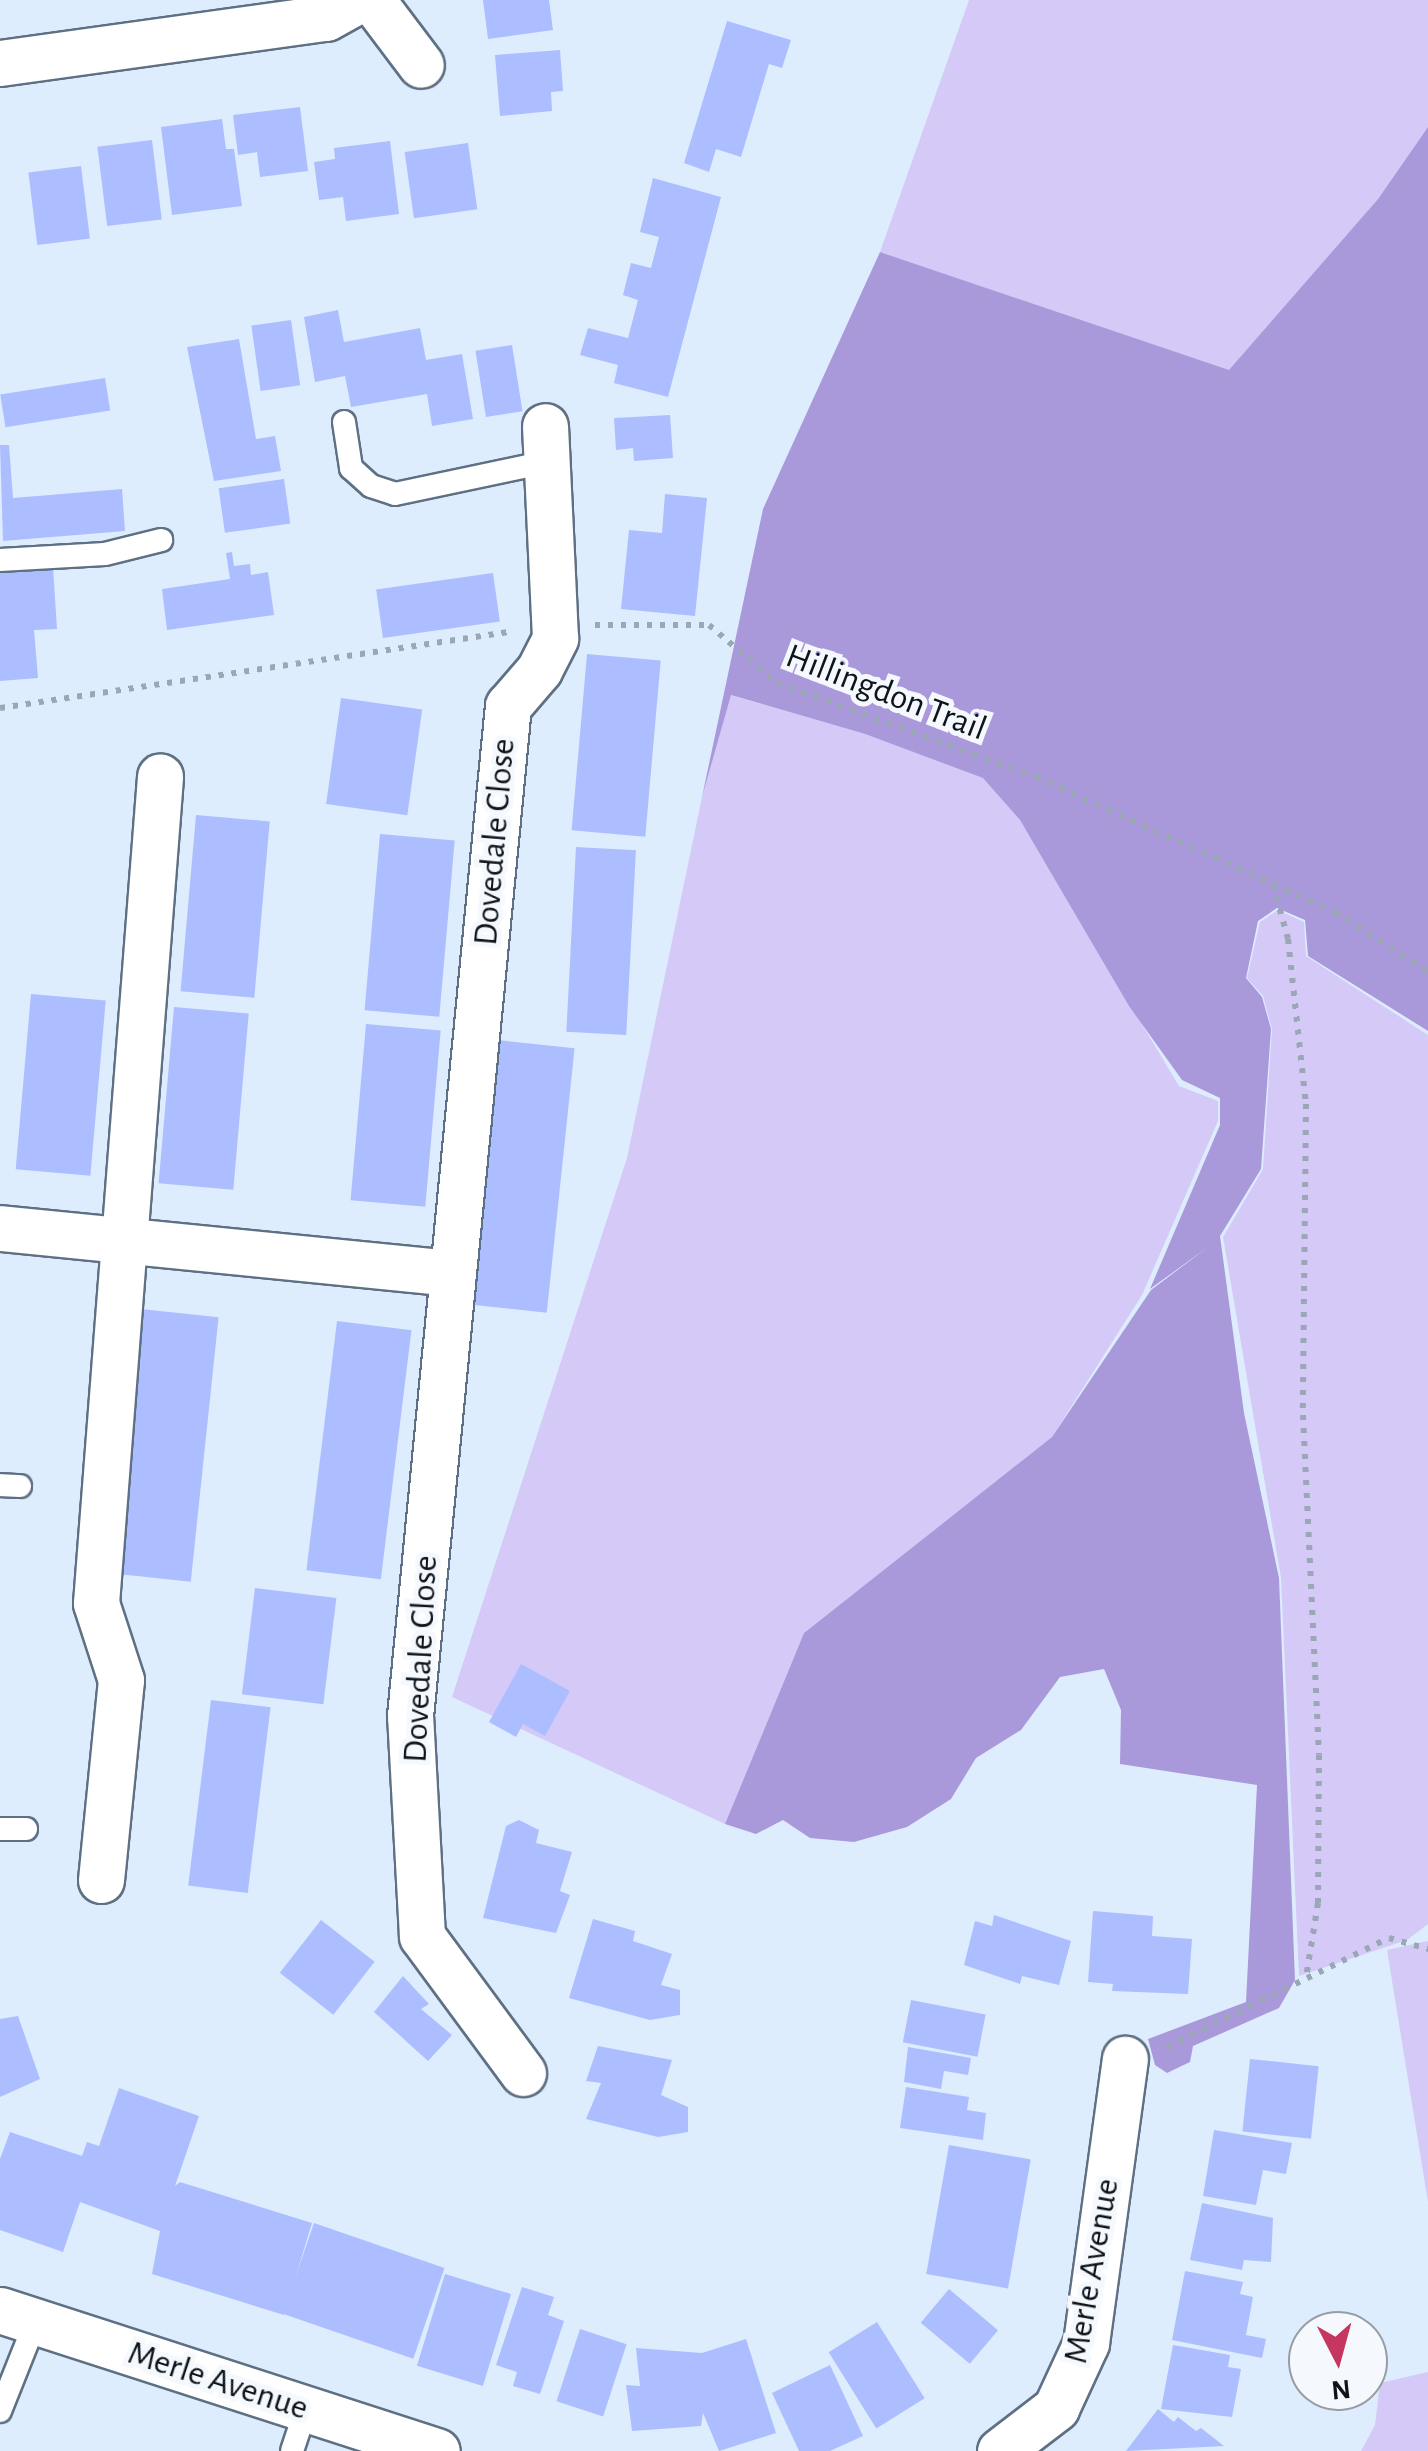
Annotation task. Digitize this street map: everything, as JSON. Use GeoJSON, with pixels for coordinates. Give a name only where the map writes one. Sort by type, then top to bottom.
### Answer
{"type":"FeatureCollection","features":[{"type":"Feature","properties":{"kind":"street"},"geometry":{"type":"LineString","coordinates":[[0,63],[326,18],[359,0]]}},
{"type":"Feature","properties":{"kind":"street"},"geometry":{"type":"LineString","coordinates":[[372,0],[422,65]]}},
{"type":"Feature","properties":{"kind":"street","name":"Dovedale Close"},"geometry":{"type":"LineString","coordinates":[[523,2072],[422,1936],[410,1716],[508,706],[539,670],[555,625],[546,444]]}},
{"type":"Feature","properties":{"kind":"street"},"geometry":{"type":"LineString","coordinates":[[102,1880],[121,1680],[96,1603],[160,776]]}},
{"type":"Feature","properties":{"kind":"street"},"geometry":{"type":"LineString","coordinates":[[0,1228],[453,1273]]}},
{"type":"Feature","properties":{"kind":"street","name":"Merle Avenue"},"geometry":{"type":"LineString","coordinates":[[1000,2451],[1056,2408],[1086,2343],[1124,2059]]}},
{"type":"Feature","properties":{"kind":"street","name":"Merle Avenue"},"geometry":{"type":"LineString","coordinates":[[17,2316],[299,2430],[437,2451]]}},
{"type":"Feature","properties":{"kind":"lane"},"geometry":{"type":"LineString","coordinates":[[344,422],[352,468],[370,486],[395,494],[546,444]]}},
{"type":"Feature","properties":{"kind":"lane"},"geometry":{"type":"LineString","coordinates":[[0,560],[105,554],[161,540]]}},
{"type":"Feature","properties":{"kind":"lane"},"geometry":{"type":"LineString","coordinates":[[0,1829],[26,1829]]}},
{"type":"Feature","properties":{"kind":"lane"},"geometry":{"type":"LineString","coordinates":[[0,2411],[17,2316]]}},
{"type":"Feature","properties":{"kind":"path","name":"Hillingdon Trail"},"geometry":{"type":"LineString","coordinates":[[0,708],[555,625],[708,624],[776,683],[1036,777],[1334,912],[1428,972]]}},
{"type":"Feature","properties":{"kind":"path"},"geometry":{"type":"LineString","coordinates":[[1273,884],[1288,939],[1306,1104],[1303,1415],[1318,1773],[1318,1903],[1306,1978]]}},
{"type":"Feature","properties":{"kind":"path"},"geometry":{"type":"LineString","coordinates":[[1124,2059],[1234,2019],[1389,1938],[1428,1950]]}},
{"type":"Feature","properties":{"kind":"shaded area"},"geometry":{"type":"Polygon","coordinates":[[[969,0],[1428,0],[1428,127],[1378,199],[1229,371],[880,252],[969,0]]]}},
{"type":"Feature","properties":{"kind":"shaded area"},"geometry":{"type":"Polygon","coordinates":[[[1428,127],[1428,1031],[1308,956],[1305,920],[1277,908],[1258,921],[1246,978],[1262,997],[1271,1029],[1261,1169],[1220,1236],[1244,1413],[1279,1578],[1295,1980],[1279,2008],[1193,2046],[1190,2062],[1167,2073],[1155,2065],[1148,2039],[1246,2002],[1257,1785],[1120,1764],[1121,1710],[1104,1669],[1060,1677],[1021,1730],[976,1758],[951,1799],[907,1827],[854,1842],[810,1838],[783,1820],[756,1834],[725,1824],[804,1633],[1052,1437],[1151,1290],[1208,1247],[1150,1289],[1220,1125],[1220,1098],[1182,1080],[1129,1006],[1020,820],[983,778],[865,734],[731,695],[702,797],[763,509],[880,252],[1229,370],[1378,199],[1428,127]]]}},
{"type":"Feature","properties":{"kind":"shaded area"},"geometry":{"type":"Polygon","coordinates":[[[730,695],[865,734],[984,778],[1020,820],[1179,1086],[1218,1101],[1218,1121],[1142,1295],[1052,1437],[804,1633],[725,1824],[452,1697],[627,1158],[702,797],[730,695]]]}},
{"type":"Feature","properties":{"kind":"shaded area"},"geometry":{"type":"Polygon","coordinates":[[[1278,910],[1304,922],[1306,956],[1428,1035],[1428,1924],[1407,1940],[1299,1976],[1281,1578],[1223,1237],[1263,1169],[1272,1029],[1263,996],[1247,978],[1260,922],[1278,910]]]}},
{"type":"Feature","properties":{"kind":"shaded area"},"geometry":{"type":"Polygon","coordinates":[[[1428,1941],[1428,2202],[1387,1950],[1428,1941]]]}},
{"type":"Feature","properties":{"kind":"shaded area"},"geometry":{"type":"Polygon","coordinates":[[[1428,2372],[1428,2451],[1361,2451],[1375,2425],[1377,2411],[1388,2411],[1388,2381],[1428,2372]]]}},
{"type":"Feature","properties":{"kind":"building"},"geometry":{"type":"Polygon","coordinates":[[[483,0],[549,0],[553,30],[488,39],[483,0]]]}},
{"type":"Feature","properties":{"kind":"building"},"geometry":{"type":"Polygon","coordinates":[[[727,21],[791,40],[782,68],[769,64],[741,157],[716,149],[709,172],[684,163],[727,21]]]}},
{"type":"Feature","properties":{"kind":"building"},"geometry":{"type":"Polygon","coordinates":[[[560,50],[563,91],[551,92],[552,111],[500,116],[495,55],[560,50]]]}},
{"type":"Feature","properties":{"kind":"building"},"geometry":{"type":"Polygon","coordinates":[[[300,107],[308,171],[260,177],[257,152],[238,155],[233,115],[300,107]]]}},
{"type":"Feature","properties":{"kind":"building"},"geometry":{"type":"Polygon","coordinates":[[[222,119],[226,149],[234,149],[242,206],[172,215],[161,127],[222,119]]]}},
{"type":"Feature","properties":{"kind":"building"},"geometry":{"type":"Polygon","coordinates":[[[152,140],[162,219],[107,226],[97,147],[152,140]]]}},
{"type":"Feature","properties":{"kind":"building"},"geometry":{"type":"Polygon","coordinates":[[[390,141],[399,214],[346,221],[343,197],[319,200],[314,162],[335,159],[334,148],[390,141]]]}},
{"type":"Feature","properties":{"kind":"building"},"geometry":{"type":"Polygon","coordinates":[[[468,143],[477,209],[414,218],[405,152],[468,143]]]}},
{"type":"Feature","properties":{"kind":"building"},"geometry":{"type":"Polygon","coordinates":[[[81,166],[90,238],[37,245],[28,172],[81,166]]]}},
{"type":"Feature","properties":{"kind":"building"},"geometry":{"type":"Polygon","coordinates":[[[653,178],[721,197],[668,397],[614,383],[618,365],[580,355],[588,328],[628,338],[638,300],[623,295],[631,263],[651,268],[659,237],[640,232],[653,178]]]}},
{"type":"Feature","properties":{"kind":"building"},"geometry":{"type":"Polygon","coordinates":[[[338,310],[344,342],[420,328],[426,360],[462,354],[473,419],[432,426],[427,394],[351,407],[345,376],[315,382],[304,317],[338,310]]]}},
{"type":"Feature","properties":{"kind":"building"},"geometry":{"type":"Polygon","coordinates":[[[291,320],[300,385],[261,391],[251,326],[291,320]]]}},
{"type":"Feature","properties":{"kind":"building"},"geometry":{"type":"Polygon","coordinates":[[[239,339],[256,439],[275,436],[281,471],[214,481],[187,347],[239,339]]]}},
{"type":"Feature","properties":{"kind":"building"},"geometry":{"type":"Polygon","coordinates":[[[512,345],[522,411],[486,417],[475,351],[512,345]]]}},
{"type":"Feature","properties":{"kind":"building"},"geometry":{"type":"Polygon","coordinates":[[[105,378],[110,411],[5,427],[0,395],[105,378]]]}},
{"type":"Feature","properties":{"kind":"building"},"geometry":{"type":"Polygon","coordinates":[[[670,415],[673,458],[634,461],[633,448],[616,450],[614,418],[670,415]]]}},
{"type":"Feature","properties":{"kind":"building"},"geometry":{"type":"Polygon","coordinates":[[[0,445],[9,445],[13,498],[122,489],[125,531],[3,541],[0,445]]]}},
{"type":"Feature","properties":{"kind":"building"},"geometry":{"type":"Polygon","coordinates":[[[284,479],[290,524],[225,533],[219,488],[284,479]]]}},
{"type":"Feature","properties":{"kind":"building"},"geometry":{"type":"Polygon","coordinates":[[[665,494],[707,498],[695,616],[621,609],[629,530],[662,533],[665,494]]]}},
{"type":"Feature","properties":{"kind":"building"},"geometry":{"type":"Polygon","coordinates":[[[232,552],[234,566],[250,564],[251,575],[268,572],[274,615],[167,630],[162,589],[230,579],[226,553],[232,552]]]}},
{"type":"Feature","properties":{"kind":"building"},"geometry":{"type":"Polygon","coordinates":[[[53,567],[57,629],[34,630],[38,678],[0,681],[0,571],[53,567]]]}},
{"type":"Feature","properties":{"kind":"building"},"geometry":{"type":"Polygon","coordinates":[[[493,573],[500,622],[383,638],[376,589],[493,573]]]}},
{"type":"Feature","properties":{"kind":"building"},"geometry":{"type":"Polygon","coordinates":[[[587,654],[661,660],[645,837],[572,830],[587,654]]]}},
{"type":"Feature","properties":{"kind":"building"},"geometry":{"type":"Polygon","coordinates":[[[341,698],[422,709],[407,815],[326,804],[341,698]]]}},
{"type":"Feature","properties":{"kind":"building"},"geometry":{"type":"Polygon","coordinates":[[[196,815],[270,821],[254,998],[181,991],[196,815]]]}},
{"type":"Feature","properties":{"kind":"building"},"geometry":{"type":"Polygon","coordinates":[[[380,834],[455,841],[439,1017],[365,1010],[380,834]]]}},
{"type":"Feature","properties":{"kind":"building"},"geometry":{"type":"Polygon","coordinates":[[[576,847],[636,850],[626,1035],[566,1032],[576,847]]]}},
{"type":"Feature","properties":{"kind":"building"},"geometry":{"type":"Polygon","coordinates":[[[31,994],[106,1001],[90,1176],[16,1169],[31,994]]]}},
{"type":"Feature","properties":{"kind":"building"},"geometry":{"type":"Polygon","coordinates":[[[174,1007],[249,1014],[233,1190],[159,1183],[174,1007]]]}},
{"type":"Feature","properties":{"kind":"building"},"geometry":{"type":"Polygon","coordinates":[[[366,1024],[441,1031],[425,1207],[351,1200],[366,1024]]]}},
{"type":"Feature","properties":{"kind":"building"},"geometry":{"type":"Polygon","coordinates":[[[497,1040],[575,1048],[547,1313],[469,1305],[497,1040]]]}},
{"type":"Feature","properties":{"kind":"building"},"geometry":{"type":"Polygon","coordinates":[[[141,1309],[219,1317],[191,1582],[113,1574],[141,1309]]]}},
{"type":"Feature","properties":{"kind":"building"},"geometry":{"type":"Polygon","coordinates":[[[337,1321],[411,1330],[381,1579],[306,1570],[337,1321]]]}},
{"type":"Feature","properties":{"kind":"building"},"geometry":{"type":"Polygon","coordinates":[[[255,1588],[336,1598],[323,1704],[242,1694],[255,1588]]]}},
{"type":"Feature","properties":{"kind":"building"},"geometry":{"type":"Polygon","coordinates":[[[521,1664],[570,1691],[545,1736],[523,1724],[516,1737],[489,1722],[521,1664]]]}},
{"type":"Feature","properties":{"kind":"building"},"geometry":{"type":"Polygon","coordinates":[[[211,1700],[271,1707],[248,1893],[188,1886],[211,1700]]]}},
{"type":"Feature","properties":{"kind":"building"},"geometry":{"type":"Polygon","coordinates":[[[519,1820],[539,1830],[536,1843],[572,1852],[560,1891],[570,1895],[556,1933],[483,1918],[506,1826],[519,1820]]]}},
{"type":"Feature","properties":{"kind":"building"},"geometry":{"type":"Polygon","coordinates":[[[1093,1911],[1153,1916],[1152,1936],[1192,1939],[1188,1994],[1112,1991],[1113,1984],[1088,1982],[1093,1911]]]}},
{"type":"Feature","properties":{"kind":"building"},"geometry":{"type":"Polygon","coordinates":[[[994,1915],[1071,1941],[1059,1985],[1022,1976],[1020,1984],[964,1965],[975,1921],[992,1926],[994,1915]]]}},
{"type":"Feature","properties":{"kind":"building"},"geometry":{"type":"Polygon","coordinates":[[[593,1919],[635,1931],[633,1941],[672,1954],[661,1985],[680,1990],[680,2015],[650,2020],[569,1998],[593,1919]]]}},
{"type":"Feature","properties":{"kind":"building"},"geometry":{"type":"Polygon","coordinates":[[[321,1920],[375,1962],[333,2015],[280,1973],[321,1920]]]}},
{"type":"Feature","properties":{"kind":"building"},"geometry":{"type":"Polygon","coordinates":[[[403,1976],[429,2004],[421,2009],[452,2035],[428,2061],[374,2012],[403,1976]]]}},
{"type":"Feature","properties":{"kind":"building"},"geometry":{"type":"Polygon","coordinates":[[[911,2000],[986,2015],[977,2057],[903,2042],[911,2000]]]}},
{"type":"Feature","properties":{"kind":"building"},"geometry":{"type":"Polygon","coordinates":[[[18,2016],[40,2079],[0,2097],[0,2019],[18,2016]]]}},
{"type":"Feature","properties":{"kind":"building"},"geometry":{"type":"Polygon","coordinates":[[[598,2046],[672,2060],[661,2095],[688,2107],[688,2132],[658,2137],[586,2119],[601,2083],[586,2081],[598,2046]]]}},
{"type":"Feature","properties":{"kind":"building"},"geometry":{"type":"Polygon","coordinates":[[[908,2047],[971,2058],[968,2075],[944,2071],[941,2089],[904,2082],[908,2047]]]}},
{"type":"Feature","properties":{"kind":"building"},"geometry":{"type":"Polygon","coordinates":[[[1250,2059],[1319,2066],[1311,2139],[1242,2132],[1250,2059]]]}},
{"type":"Feature","properties":{"kind":"building"},"geometry":{"type":"Polygon","coordinates":[[[906,2087],[969,2097],[967,2110],[986,2113],[983,2140],[900,2128],[906,2087]]]}},
{"type":"Feature","properties":{"kind":"building"},"geometry":{"type":"Polygon","coordinates":[[[119,2088],[199,2116],[175,2186],[180,2182],[312,2223],[284,2315],[152,2274],[160,2231],[80,2202],[63,2252],[0,2230],[0,2159],[10,2132],[82,2156],[87,2142],[99,2146],[119,2088]]]}},
{"type":"Feature","properties":{"kind":"building"},"geometry":{"type":"Polygon","coordinates":[[[1214,2130],[1292,2143],[1286,2174],[1263,2170],[1256,2205],[1203,2196],[1214,2130]]]}},
{"type":"Feature","properties":{"kind":"building"},"geometry":{"type":"Polygon","coordinates":[[[949,2145],[1031,2159],[1008,2288],[926,2274],[949,2145]]]}},
{"type":"Feature","properties":{"kind":"building"},"geometry":{"type":"Polygon","coordinates":[[[1202,2203],[1273,2218],[1271,2262],[1244,2260],[1242,2270],[1190,2260],[1202,2203]]]}},
{"type":"Feature","properties":{"kind":"building"},"geometry":{"type":"Polygon","coordinates":[[[314,2223],[444,2268],[413,2359],[283,2314],[314,2223]]]}},
{"type":"Feature","properties":{"kind":"building"},"geometry":{"type":"Polygon","coordinates":[[[1185,2271],[1243,2282],[1240,2294],[1253,2297],[1246,2335],[1266,2339],[1262,2358],[1172,2340],[1185,2271]]]}},
{"type":"Feature","properties":{"kind":"building"},"geometry":{"type":"Polygon","coordinates":[[[445,2274],[511,2294],[483,2386],[417,2366],[445,2274]]]}},
{"type":"Feature","properties":{"kind":"building"},"geometry":{"type":"Polygon","coordinates":[[[522,2287],[554,2297],[548,2315],[564,2321],[540,2394],[513,2386],[517,2372],[496,2365],[522,2287]]]}},
{"type":"Feature","properties":{"kind":"building"},"geometry":{"type":"Polygon","coordinates":[[[949,2289],[998,2330],[970,2364],[921,2323],[949,2289]]]}},
{"type":"Feature","properties":{"kind":"building"},"geometry":{"type":"Polygon","coordinates":[[[877,2322],[925,2398],[876,2429],[829,2352],[877,2322]]]}},
{"type":"Feature","properties":{"kind":"building"},"geometry":{"type":"Polygon","coordinates":[[[580,2329],[627,2344],[603,2416],[557,2401],[580,2329]]]}},
{"type":"Feature","properties":{"kind":"building"},"geometry":{"type":"Polygon","coordinates":[[[746,2339],[776,2433],[719,2451],[703,2413],[701,2426],[632,2431],[626,2385],[640,2386],[636,2348],[702,2353],[746,2339]]]}},
{"type":"Feature","properties":{"kind":"building"},"geometry":{"type":"Polygon","coordinates":[[[1173,2345],[1230,2355],[1228,2367],[1241,2369],[1232,2417],[1161,2409],[1173,2345]]]}},
{"type":"Feature","properties":{"kind":"building"},"geometry":{"type":"Polygon","coordinates":[[[830,2365],[863,2436],[830,2451],[799,2451],[772,2393],[830,2365]]]}},
{"type":"Feature","properties":{"kind":"building"},"geometry":{"type":"Polygon","coordinates":[[[1158,2409],[1174,2422],[1178,2417],[1196,2431],[1201,2428],[1224,2446],[1126,2451],[1158,2409]]]}}]}
